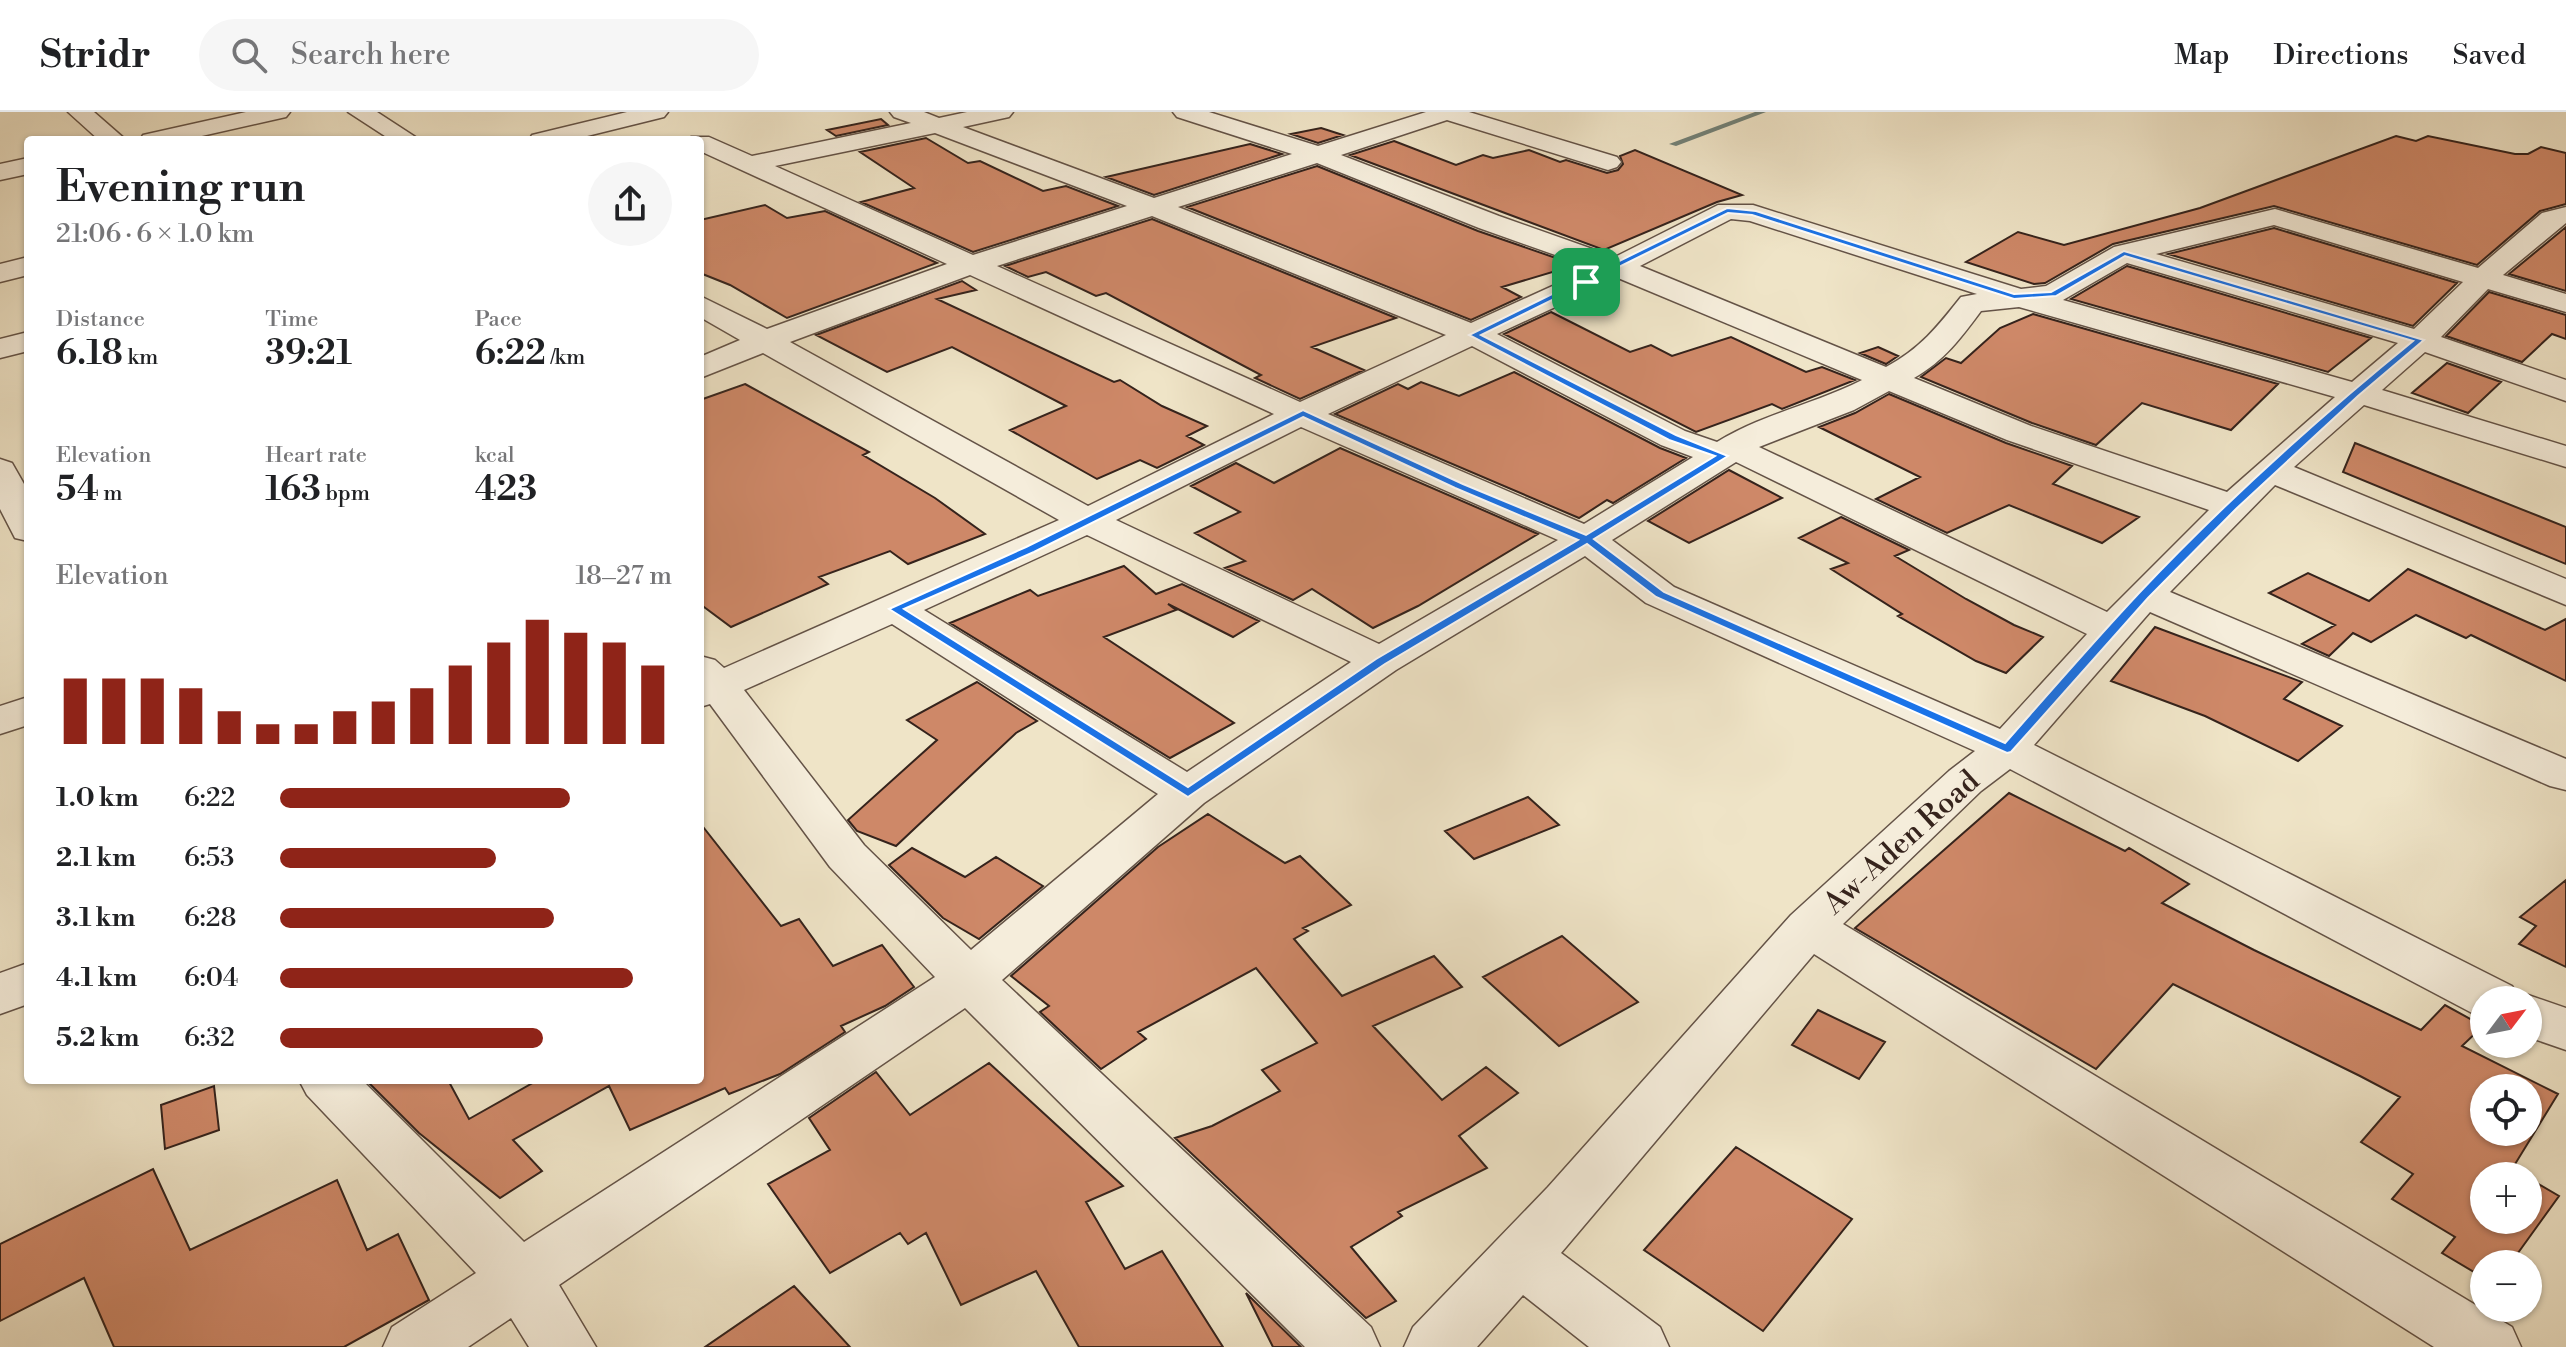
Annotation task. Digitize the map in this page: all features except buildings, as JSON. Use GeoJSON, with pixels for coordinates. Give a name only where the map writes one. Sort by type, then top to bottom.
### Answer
{"type":"FeatureCollection","features":[{"type":"Feature","properties":{"kind":"street"},"geometry":{"type":"LineString","coordinates":[[80,112],[109,136]]}},
{"type":"Feature","properties":{"kind":"street"},"geometry":{"type":"LineString","coordinates":[[170,136],[278,112]]}},
{"type":"Feature","properties":{"kind":"street"},"geometry":{"type":"LineString","coordinates":[[360,112],[401,136]]}},
{"type":"Feature","properties":{"kind":"street"},"geometry":{"type":"LineString","coordinates":[[902,112],[1156,208],[1474,335],[1673,438],[1728,452],[2112,630]]}},
{"type":"Feature","properties":{"kind":"street"},"geometry":{"type":"LineString","coordinates":[[713,173],[1001,112]]}},
{"type":"Feature","properties":{"kind":"street"},"geometry":{"type":"LineString","coordinates":[[1185,112],[1320,155],[1489,222],[1617,267],[1884,380],[2019,433],[2232,506]]}},
{"type":"Feature","properties":{"kind":"street"},"geometry":{"type":"LineString","coordinates":[[704,366],[764,341],[974,264],[1447,112],[1608,162]]}},
{"type":"Feature","properties":{"kind":"street"},"geometry":{"type":"LineString","coordinates":[[577,136],[667,126],[689,136]]}},
{"type":"Feature","properties":{"kind":"street"},"geometry":{"type":"LineString","coordinates":[[704,143],[1459,486],[1587,539],[1660,595],[2007,749],[2470,988]]}},
{"type":"Feature","properties":{"kind":"street"},"geometry":{"type":"LineString","coordinates":[[0,172],[24,167]]}},
{"type":"Feature","properties":{"kind":"street"},"geometry":{"type":"LineString","coordinates":[[1348,1347],[969,980],[847,856],[706,683],[895,609],[1088,521],[1303,413],[1617,267],[1727,211],[1753,213],[2014,296],[2452,420],[2566,457]]}},
{"type":"Feature","properties":{"kind":"street"},"geometry":{"type":"LineString","coordinates":[[415,1347],[969,980],[1188,793],[1381,661],[1728,452],[1781,424],[1842,403],[1923,360],[1938,347],[1972,303],[2053,294],[2124,253],[2275,217],[2566,303]]}},
{"type":"Feature","properties":{"kind":"street","name":"Aw-Aden Road"},"geometry":{"type":"LineString","coordinates":[[1436,1347],[1520,1257],[1809,927],[1965,781],[2007,749],[2144,595],[2270,470],[2354,394],[2420,340],[2484,277],[2550,225]]}},
{"type":"Feature","properties":{"kind":"street"},"geometry":{"type":"LineString","coordinates":[[2124,253],[2420,340],[2566,391]]}},
{"type":"Feature","properties":{"kind":"street"},"geometry":{"type":"LineString","coordinates":[[0,273],[24,267]]}},
{"type":"Feature","properties":{"kind":"street"},"geometry":{"type":"LineString","coordinates":[[704,307],[1088,521],[1381,661]]}},
{"type":"Feature","properties":{"kind":"street"},"geometry":{"type":"LineString","coordinates":[[0,349],[24,342]]}},
{"type":"Feature","properties":{"kind":"street"},"geometry":{"type":"LineString","coordinates":[[0,470],[24,521]]}},
{"type":"Feature","properties":{"kind":"street"},"geometry":{"type":"LineString","coordinates":[[2270,470],[2566,593]]}},
{"type":"Feature","properties":{"kind":"street"},"geometry":{"type":"LineString","coordinates":[[0,551],[24,544]]}},
{"type":"Feature","properties":{"kind":"street"},"geometry":{"type":"LineString","coordinates":[[2144,595],[2566,776]]}},
{"type":"Feature","properties":{"kind":"street"},"geometry":{"type":"LineString","coordinates":[[895,609],[1188,793]]}},
{"type":"Feature","properties":{"kind":"street"},"geometry":{"type":"LineString","coordinates":[[0,721],[24,712]]}},
{"type":"Feature","properties":{"kind":"street"},"geometry":{"type":"LineString","coordinates":[[1809,927],[2489,1347]]}},
{"type":"Feature","properties":{"kind":"street"},"geometry":{"type":"LineString","coordinates":[[0,995],[24,984]]}},
{"type":"Feature","properties":{"kind":"street"},"geometry":{"type":"LineString","coordinates":[[2542,1021],[2566,1030]]}},
{"type":"Feature","properties":{"kind":"street"},"geometry":{"type":"LineString","coordinates":[[331,1084],[521,1279],[564,1347]]}},
{"type":"Feature","properties":{"kind":"street"},"geometry":{"type":"LineString","coordinates":[[1520,1257],[1637,1347]]}},
{"type":"Feature","properties":{"kind":"waterway"},"geometry":{"type":"LineString","coordinates":[[1673,144],[1762,112]]}},
{"type":"Feature","properties":{"kind":"route"},"geometry":{"type":"LineString","coordinates":[[1586,282],[1474,335],[1673,438],[1723,456],[1587,539],[1381,661],[1188,793],[895,609],[1030,549],[1303,413],[1459,486],[1587,539],[1660,595],[2007,749],[2144,595],[2232,506],[2354,394],[2420,340],[2124,253],[2053,294],[2014,296],[1753,213],[1727,211],[1586,282]]}}]}
